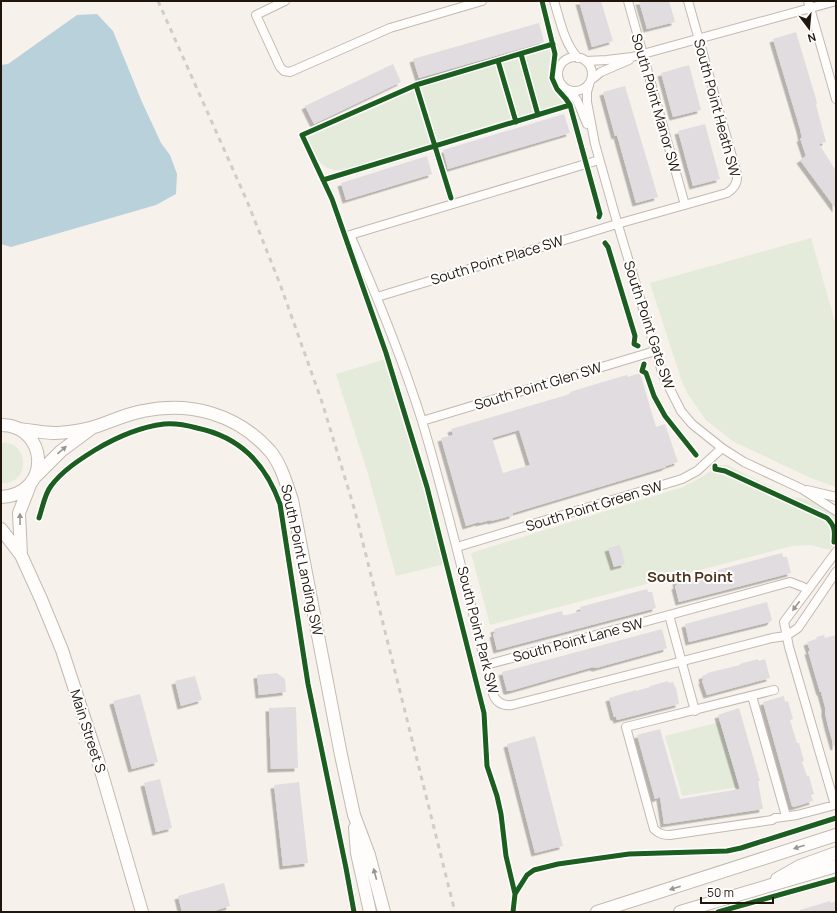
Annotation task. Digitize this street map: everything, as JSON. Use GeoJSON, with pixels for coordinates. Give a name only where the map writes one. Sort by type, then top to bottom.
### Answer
{"type":"FeatureCollection","features":[{"type":"Feature","properties":{"kind":"main road","name":"South Point Landing SW"},"geometry":{"type":"LineString","coordinates":[[1,425],[8,425],[18,429],[55,433],[93,427],[121,417],[161,407],[183,407],[206,411],[234,422],[253,435],[270,451],[283,473],[292,500],[354,815],[357,853],[370,912]]}},
{"type":"Feature","properties":{"kind":"main road","name":"South Point Landing SW"},"geometry":{"type":"LineString","coordinates":[[32,481],[61,451],[93,427]]}},
{"type":"Feature","properties":{"kind":"main road"},"geometry":{"type":"LineString","coordinates":[[1,497],[10,497],[21,492],[32,481],[38,466],[38,455],[34,444],[28,435],[18,429]]}},
{"type":"Feature","properties":{"kind":"main road","name":"Main Street S"},"geometry":{"type":"LineString","coordinates":[[21,555],[19,513],[32,481]]}},
{"type":"Feature","properties":{"kind":"main road","name":"Main Street S"},"geometry":{"type":"LineString","coordinates":[[1,529],[21,555],[41,598],[62,650],[97,757],[142,912]]}},
{"type":"Feature","properties":{"kind":"main road","name":"South Point Landing SW"},"geometry":{"type":"LineString","coordinates":[[354,815],[369,854],[384,912]]}},
{"type":"Feature","properties":{"kind":"main road"},"geometry":{"type":"LineString","coordinates":[[597,912],[836,835]]}},
{"type":"Feature","properties":{"kind":"main road"},"geometry":{"type":"LineString","coordinates":[[761,888],[800,866],[836,853]]}},
{"type":"Feature","properties":{"kind":"main road"},"geometry":{"type":"LineString","coordinates":[[680,912],[836,866]]}},
{"type":"Feature","properties":{"kind":"main road"},"geometry":{"type":"LineString","coordinates":[[364,888],[365,912]]}},
{"type":"Feature","properties":{"kind":"street"},"geometry":{"type":"LineString","coordinates":[[285,1],[256,14],[279,66],[284,71],[290,72],[390,28],[482,1]]}},
{"type":"Feature","properties":{"kind":"street"},"geometry":{"type":"LineString","coordinates":[[554,1],[561,26],[566,54],[559,68],[558,76],[561,84],[567,89],[572,91],[580,91],[601,72],[642,54]]}},
{"type":"Feature","properties":{"kind":"street","name":"South Point Manor SW"},"geometry":{"type":"LineString","coordinates":[[628,1],[685,205]]}},
{"type":"Feature","properties":{"kind":"street","name":"South Point Heath SW"},"geometry":{"type":"LineString","coordinates":[[617,224],[727,193],[734,188],[737,180],[737,174],[688,1]]}},
{"type":"Feature","properties":{"kind":"street"},"geometry":{"type":"LineString","coordinates":[[563,62],[570,58],[614,60],[642,54],[699,39],[809,5],[836,1]]}},
{"type":"Feature","properties":{"kind":"street"},"geometry":{"type":"LineString","coordinates":[[809,5],[836,99]]}},
{"type":"Feature","properties":{"kind":"street"},"geometry":{"type":"LineString","coordinates":[[561,26],[571,49],[592,70],[590,82]]}},
{"type":"Feature","properties":{"kind":"street","name":"South Point Gate SW"},"geometry":{"type":"LineString","coordinates":[[590,82],[587,92],[587,102],[599,160],[655,350],[664,375],[681,411],[692,424],[722,448],[744,462],[802,489],[836,511]]}},
{"type":"Feature","properties":{"kind":"street","name":"South Point Gate SW"},"geometry":{"type":"LineString","coordinates":[[567,89],[577,100],[595,144]]}},
{"type":"Feature","properties":{"kind":"street","name":"South Point Park SW"},"geometry":{"type":"LineString","coordinates":[[599,160],[350,235],[377,296],[422,421],[457,547],[486,665],[496,699],[501,704],[509,706],[681,660],[786,636]]}},
{"type":"Feature","properties":{"kind":"street","name":"South Point Place SW"},"geometry":{"type":"LineString","coordinates":[[377,296],[617,224]]}},
{"type":"Feature","properties":{"kind":"street","name":"South Point Glen SW"},"geometry":{"type":"LineString","coordinates":[[422,421],[655,350]]}},
{"type":"Feature","properties":{"kind":"street","name":"South Point Green SW"},"geometry":{"type":"LineString","coordinates":[[457,547],[682,479],[697,471],[722,448]]}},
{"type":"Feature","properties":{"kind":"street","name":"South Point Gate SW"},"geometry":{"type":"LineString","coordinates":[[802,489],[836,497]]}},
{"type":"Feature","properties":{"kind":"street"},"geometry":{"type":"LineString","coordinates":[[774,690],[695,711],[626,727],[654,829],[658,833],[670,835],[772,820],[835,805],[786,636],[784,622],[836,552]]}},
{"type":"Feature","properties":{"kind":"street"},"geometry":{"type":"LineString","coordinates":[[786,636],[798,628],[836,572]]}},
{"type":"Feature","properties":{"kind":"street","name":"South Point Lane SW"},"geometry":{"type":"LineString","coordinates":[[486,665],[790,582],[803,587]]}},
{"type":"Feature","properties":{"kind":"street"},"geometry":{"type":"LineString","coordinates":[[669,616],[695,711]]}},
{"type":"Feature","properties":{"kind":"street"},"geometry":{"type":"LineString","coordinates":[[752,696],[786,816]]}},
{"type":"Feature","properties":{"kind":"green space"},"geometry":{"type":"Polygon","coordinates":[[[551,46],[553,56],[549,72],[552,86],[567,104],[350,170],[334,170],[323,165],[315,157],[304,136],[418,85],[551,46]]]}},
{"type":"Feature","properties":{"kind":"green space"},"geometry":{"type":"Polygon","coordinates":[[[811,238],[836,325],[836,487],[813,479],[734,442],[706,420],[689,396],[682,382],[650,283],[811,238]]]}},
{"type":"Feature","properties":{"kind":"green space"},"geometry":{"type":"Polygon","coordinates":[[[386,359],[417,461],[445,564],[396,576],[368,474],[336,374],[386,359]]]}},
{"type":"Feature","properties":{"kind":"green space"},"geometry":{"type":"Polygon","coordinates":[[[1,443],[11,444],[17,448],[22,455],[22,470],[18,477],[11,482],[1,483],[1,443]]]}},
{"type":"Feature","properties":{"kind":"green space"},"geometry":{"type":"Polygon","coordinates":[[[720,465],[727,465],[791,497],[809,500],[831,511],[836,515],[836,544],[829,550],[811,545],[792,546],[490,625],[471,553],[683,487],[720,465]]]}},
{"type":"Feature","properties":{"kind":"green space"},"geometry":{"type":"Polygon","coordinates":[[[720,722],[739,787],[682,796],[665,736],[720,722]]]}},
{"type":"Feature","properties":{"kind":"water"},"geometry":{"type":"Polygon","coordinates":[[[97,14],[113,31],[142,102],[161,143],[170,155],[177,174],[176,194],[156,205],[11,247],[1,244],[1,65],[8,64],[77,15],[97,14]]]}},
{"type":"Feature","properties":{"kind":"building"},"geometry":{"type":"Polygon","coordinates":[[[579,1],[601,1],[613,41],[592,47],[579,1]]]}},
{"type":"Feature","properties":{"kind":"building"},"geometry":{"type":"Polygon","coordinates":[[[639,1],[669,1],[675,22],[647,29],[639,1]]]}},
{"type":"Feature","properties":{"kind":"building"},"geometry":{"type":"Polygon","coordinates":[[[539,23],[544,42],[419,78],[413,59],[539,23]]]}},
{"type":"Feature","properties":{"kind":"building"},"geometry":{"type":"Polygon","coordinates":[[[796,32],[816,99],[816,105],[826,142],[819,144],[836,171],[836,209],[800,160],[806,156],[800,138],[802,138],[800,129],[773,39],[796,32]]]}},
{"type":"Feature","properties":{"kind":"building"},"geometry":{"type":"Polygon","coordinates":[[[393,64],[401,82],[314,124],[305,106],[393,64]]]}},
{"type":"Feature","properties":{"kind":"building"},"geometry":{"type":"Polygon","coordinates":[[[689,65],[701,110],[673,117],[661,73],[689,65]]]}},
{"type":"Feature","properties":{"kind":"building"},"geometry":{"type":"Polygon","coordinates":[[[625,86],[658,197],[636,203],[603,92],[625,86]]]}},
{"type":"Feature","properties":{"kind":"building"},"geometry":{"type":"Polygon","coordinates":[[[564,114],[570,133],[448,169],[443,150],[564,114]]]}},
{"type":"Feature","properties":{"kind":"building"},"geometry":{"type":"Polygon","coordinates":[[[705,124],[720,179],[693,186],[678,131],[705,124]]]}},
{"type":"Feature","properties":{"kind":"building"},"geometry":{"type":"Polygon","coordinates":[[[427,156],[432,174],[346,200],[341,183],[427,156]]]}},
{"type":"Feature","properties":{"kind":"building"},"geometry":{"type":"Polygon","coordinates":[[[640,373],[656,427],[665,424],[678,462],[666,467],[513,513],[513,515],[466,526],[441,438],[453,435],[451,429],[570,394],[570,392],[606,381],[627,375],[628,377],[640,373]],[[519,430],[492,438],[503,473],[530,465],[519,430]]]}},
{"type":"Feature","properties":{"kind":"building"},"geometry":{"type":"Polygon","coordinates":[[[620,545],[625,564],[614,567],[608,548],[620,545]]]}},
{"type":"Feature","properties":{"kind":"building"},"geometry":{"type":"Polygon","coordinates":[[[782,553],[783,557],[787,557],[791,573],[679,602],[675,586],[677,585],[676,581],[782,553]]]}},
{"type":"Feature","properties":{"kind":"building"},"geometry":{"type":"Polygon","coordinates":[[[647,589],[648,592],[652,592],[656,608],[497,650],[493,634],[495,633],[494,629],[562,611],[563,615],[567,615],[581,611],[580,607],[647,589]]]}},
{"type":"Feature","properties":{"kind":"building"},"geometry":{"type":"Polygon","coordinates":[[[767,602],[772,620],[770,622],[689,642],[685,624],[767,602]]]}},
{"type":"Feature","properties":{"kind":"building"},"geometry":{"type":"Polygon","coordinates":[[[662,629],[667,648],[665,649],[507,691],[502,672],[662,629]]]}},
{"type":"Feature","properties":{"kind":"building"},"geometry":{"type":"Polygon","coordinates":[[[824,635],[825,638],[836,635],[836,746],[834,747],[821,692],[808,651],[810,651],[807,642],[824,635]]]}},
{"type":"Feature","properties":{"kind":"building"},"geometry":{"type":"Polygon","coordinates":[[[758,659],[759,661],[765,659],[770,678],[707,695],[702,681],[702,676],[707,673],[758,659]]]}},
{"type":"Feature","properties":{"kind":"building"},"geometry":{"type":"Polygon","coordinates":[[[277,673],[285,679],[286,692],[259,695],[257,675],[277,673]]]}},
{"type":"Feature","properties":{"kind":"building"},"geometry":{"type":"Polygon","coordinates":[[[195,676],[202,700],[181,706],[175,681],[195,676]]]}},
{"type":"Feature","properties":{"kind":"building"},"geometry":{"type":"Polygon","coordinates":[[[668,681],[669,683],[673,682],[676,687],[679,704],[617,720],[616,717],[614,717],[609,698],[668,681]]]}},
{"type":"Feature","properties":{"kind":"building"},"geometry":{"type":"Polygon","coordinates":[[[140,694],[158,762],[132,769],[113,701],[140,694]]]}},
{"type":"Feature","properties":{"kind":"building"},"geometry":{"type":"Polygon","coordinates":[[[784,696],[785,702],[788,701],[793,719],[790,720],[797,743],[799,743],[804,761],[802,762],[807,776],[809,776],[814,794],[811,795],[813,801],[794,807],[792,806],[763,702],[784,696]]]}},
{"type":"Feature","properties":{"kind":"building"},"geometry":{"type":"Polygon","coordinates":[[[296,707],[298,768],[271,769],[269,708],[296,707]]]}},
{"type":"Feature","properties":{"kind":"building"},"geometry":{"type":"Polygon","coordinates":[[[739,708],[760,781],[758,781],[763,809],[664,824],[660,797],[655,799],[637,735],[660,729],[680,799],[740,789],[718,715],[739,708]]]}},
{"type":"Feature","properties":{"kind":"building"},"geometry":{"type":"Polygon","coordinates":[[[535,736],[563,846],[535,853],[507,744],[535,736]]]}},
{"type":"Feature","properties":{"kind":"building"},"geometry":{"type":"Polygon","coordinates":[[[160,779],[172,828],[156,832],[144,783],[160,779]]]}},
{"type":"Feature","properties":{"kind":"building"},"geometry":{"type":"Polygon","coordinates":[[[299,782],[308,863],[283,866],[274,785],[299,782]]]}},
{"type":"Feature","properties":{"kind":"building"},"geometry":{"type":"Polygon","coordinates":[[[224,883],[230,906],[211,912],[182,912],[178,896],[224,883]]]}},
{"type":"Feature","properties":{"kind":"building"},"geometry":{"type":"Polygon","coordinates":[[[830,901],[831,903],[836,901],[836,912],[800,912],[800,910],[830,901]]]}},
{"type":"Feature","properties":{"kind":"railway"},"geometry":{"type":"LineString","coordinates":[[158,1],[247,201],[280,284],[322,402],[355,511],[455,912]]}},
{"type":"Feature","properties":{"kind":"cycle path"},"geometry":{"type":"LineString","coordinates":[[542,1],[555,54],[552,78],[557,89],[570,105],[600,214],[599,217]]}},
{"type":"Feature","properties":{"kind":"cycle path"},"geometry":{"type":"LineString","coordinates":[[513,912],[515,894],[506,856],[501,814],[487,766],[484,713],[427,487],[386,353],[332,199],[302,135],[416,85],[553,44]]}},
{"type":"Feature","properties":{"kind":"cycle path"},"geometry":{"type":"LineString","coordinates":[[521,54],[538,115]]}},
{"type":"Feature","properties":{"kind":"cycle path"},"geometry":{"type":"LineString","coordinates":[[498,61],[516,122]]}},
{"type":"Feature","properties":{"kind":"cycle path"},"geometry":{"type":"LineString","coordinates":[[416,85],[451,198]]}},
{"type":"Feature","properties":{"kind":"cycle path"},"geometry":{"type":"LineString","coordinates":[[323,180],[570,105]]}},
{"type":"Feature","properties":{"kind":"cycle path"},"geometry":{"type":"LineString","coordinates":[[605,243],[608,247],[635,336],[634,344],[638,346]]}},
{"type":"Feature","properties":{"kind":"cycle path"},"geometry":{"type":"LineString","coordinates":[[644,364],[642,371],[646,373],[654,396],[665,416],[696,455]]}},
{"type":"Feature","properties":{"kind":"cycle path"},"geometry":{"type":"LineString","coordinates":[[39,518],[49,489],[71,466],[119,437],[155,425],[176,424],[212,432],[238,445],[258,464],[267,476],[280,504],[308,684],[354,912]]}},
{"type":"Feature","properties":{"kind":"cycle path"},"geometry":{"type":"LineString","coordinates":[[715,466],[715,469],[725,471],[827,518],[834,529],[834,542]]}},
{"type":"Feature","properties":{"kind":"cycle path"},"geometry":{"type":"LineString","coordinates":[[515,894],[527,875],[534,870],[558,864],[629,854],[727,851],[836,818]]}},
{"type":"Feature","properties":{"kind":"cycle path"},"geometry":{"type":"LineString","coordinates":[[718,912],[836,879]]}},
{"type":"Feature","properties":{"kind":"district","name":"South Point"},"geometry":{"type":"Point","coordinates":[690,577]}}]}
